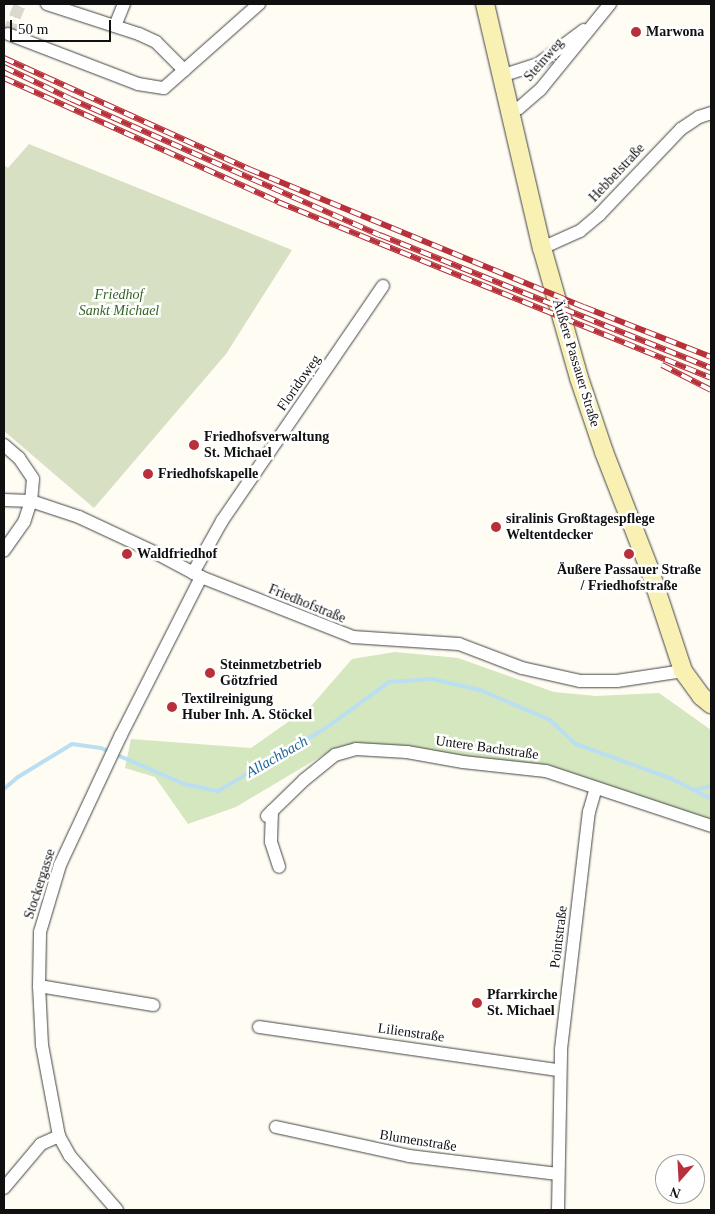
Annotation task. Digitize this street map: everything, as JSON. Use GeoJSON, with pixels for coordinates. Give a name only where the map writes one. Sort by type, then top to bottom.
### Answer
{"type":"FeatureCollection","features":[{"type":"Feature","properties":{"kind":"main road","name":"Äußere Passauer Straße"},"geometry":{"type":"LineString","coordinates":[[485,4],[542,248],[579,378],[604,452],[649,568],[683,671],[708,698]]}},
{"type":"Feature","properties":{"kind":"street"},"geometry":{"type":"LineString","coordinates":[[47,4],[116,26],[156,42],[184,70]]}},
{"type":"Feature","properties":{"kind":"street"},"geometry":{"type":"LineString","coordinates":[[116,26],[124,4]]}},
{"type":"Feature","properties":{"kind":"street"},"geometry":{"type":"LineString","coordinates":[[8,34],[50,52],[155,88],[164,88],[259,4]]}},
{"type":"Feature","properties":{"kind":"street","name":"Steinweg"},"geometry":{"type":"LineString","coordinates":[[509,110],[519,108],[540,90],[610,4]]}},
{"type":"Feature","properties":{"kind":"street","name":"Steinweg"},"geometry":{"type":"LineString","coordinates":[[501,76],[538,64],[596,21]]}},
{"type":"Feature","properties":{"kind":"street","name":"Hebbelstraße"},"geometry":{"type":"LineString","coordinates":[[542,248],[580,232],[599,215],[663,145],[698,117],[711,113]]}},
{"type":"Feature","properties":{"kind":"street","name":"Floridoweg"},"geometry":{"type":"LineString","coordinates":[[197,575],[222,521],[383,286]]}},
{"type":"Feature","properties":{"kind":"street"},"geometry":{"type":"LineString","coordinates":[[4,445],[18,458],[33,479],[31,501],[24,522],[4,551]]}},
{"type":"Feature","properties":{"kind":"street","name":"Friedhofstraße"},"geometry":{"type":"LineString","coordinates":[[4,500],[31,501],[79,517],[154,552],[197,575],[353,637],[459,644],[522,668],[580,681],[617,681],[683,671]]}},
{"type":"Feature","properties":{"kind":"street","name":"Stockergasse"},"geometry":{"type":"LineString","coordinates":[[117,1210],[70,1156],[60,1136],[42,1045],[39,986],[40,932],[52,887],[106,766],[197,575]]}},
{"type":"Feature","properties":{"kind":"street","name":"Untere Bachstraße"},"geometry":{"type":"LineString","coordinates":[[279,867],[271,842],[270,813],[304,780],[335,755],[356,749],[408,752],[463,762],[546,771],[711,826]]}},
{"type":"Feature","properties":{"kind":"street","name":"Pointstraße"},"geometry":{"type":"LineString","coordinates":[[558,1210],[559,1070],[589,812],[596,788]]}},
{"type":"Feature","properties":{"kind":"street"},"geometry":{"type":"LineString","coordinates":[[39,986],[153,1005]]}},
{"type":"Feature","properties":{"kind":"street","name":"Lilienstraße"},"geometry":{"type":"LineString","coordinates":[[259,1027],[559,1070]]}},
{"type":"Feature","properties":{"kind":"street","name":"Blumenstraße"},"geometry":{"type":"LineString","coordinates":[[276,1127],[400,1155],[558,1174]]}},
{"type":"Feature","properties":{"kind":"street"},"geometry":{"type":"LineString","coordinates":[[4,1188],[41,1144],[60,1136]]}},
{"type":"Feature","properties":{"kind":"green space","name":"Friedhof Sankt Michael"},"geometry":{"type":"Polygon","coordinates":[[[29,144],[292,250],[226,354],[94,508],[4,431],[4,165],[8,168],[29,144]]]}},
{"type":"Feature","properties":{"kind":"green space"},"geometry":{"type":"Polygon","coordinates":[[[395,652],[458,658],[554,692],[596,696],[659,693],[711,730],[711,819],[544,767],[465,759],[393,745],[356,743],[335,748],[236,807],[188,824],[155,777],[125,768],[131,739],[251,748],[312,705],[352,659],[395,652]]]}},
{"type":"Feature","properties":{"kind":"waterway","name":"Allachbach"},"geometry":{"type":"LineString","coordinates":[[4,789],[18,777],[72,744],[101,748],[184,784],[218,791],[326,728],[389,682],[432,679],[480,690],[550,720],[576,744],[672,779],[711,799]]}},
{"type":"Feature","properties":{"kind":"waterway"},"geometry":{"type":"LineString","coordinates":[[694,790],[711,786]]}},
{"type":"Feature","properties":{"kind":"tunnel"},"geometry":{"type":"LineString","coordinates":[[8,34],[20,4]]}},
{"type":"Feature","properties":{"kind":"railway"},"geometry":{"type":"LineString","coordinates":[[4,58],[249,169],[584,307],[711,357]]}},
{"type":"Feature","properties":{"kind":"railway"},"geometry":{"type":"LineString","coordinates":[[4,67],[71,99],[380,235],[711,368]]}},
{"type":"Feature","properties":{"kind":"railway"},"geometry":{"type":"LineString","coordinates":[[4,78],[278,202],[711,378]]}},
{"type":"Feature","properties":{"kind":"railway"},"geometry":{"type":"LineString","coordinates":[[662,365],[711,390]]}},
{"type":"Feature","properties":{"kind":"place","name":"Marwona"},"geometry":{"type":"Point","coordinates":[636,32]}},
{"type":"Feature","properties":{"kind":"place","name":"Friedhofsverwaltung St. Michael"},"geometry":{"type":"Point","coordinates":[194,445]}},
{"type":"Feature","properties":{"kind":"place","name":"Friedhofskapelle"},"geometry":{"type":"Point","coordinates":[148,474]}},
{"type":"Feature","properties":{"kind":"place","name":"siralinis Großtagespflege Weltentdecker"},"geometry":{"type":"Point","coordinates":[496,527]}},
{"type":"Feature","properties":{"kind":"place","name":"Waldfriedhof"},"geometry":{"type":"Point","coordinates":[127,554]}},
{"type":"Feature","properties":{"kind":"place","name":"Äußere Passauer Straße / Friedhofstraße"},"geometry":{"type":"Point","coordinates":[629,554]}},
{"type":"Feature","properties":{"kind":"place","name":"Steinmetzbetrieb Götzfried"},"geometry":{"type":"Point","coordinates":[210,673]}},
{"type":"Feature","properties":{"kind":"place","name":"Textilreinigung Huber Inh. A. Stöckel"},"geometry":{"type":"Point","coordinates":[172,707]}},
{"type":"Feature","properties":{"kind":"place","name":"Pfarrkirche St. Michael"},"geometry":{"type":"Point","coordinates":[477,1003]}}]}
